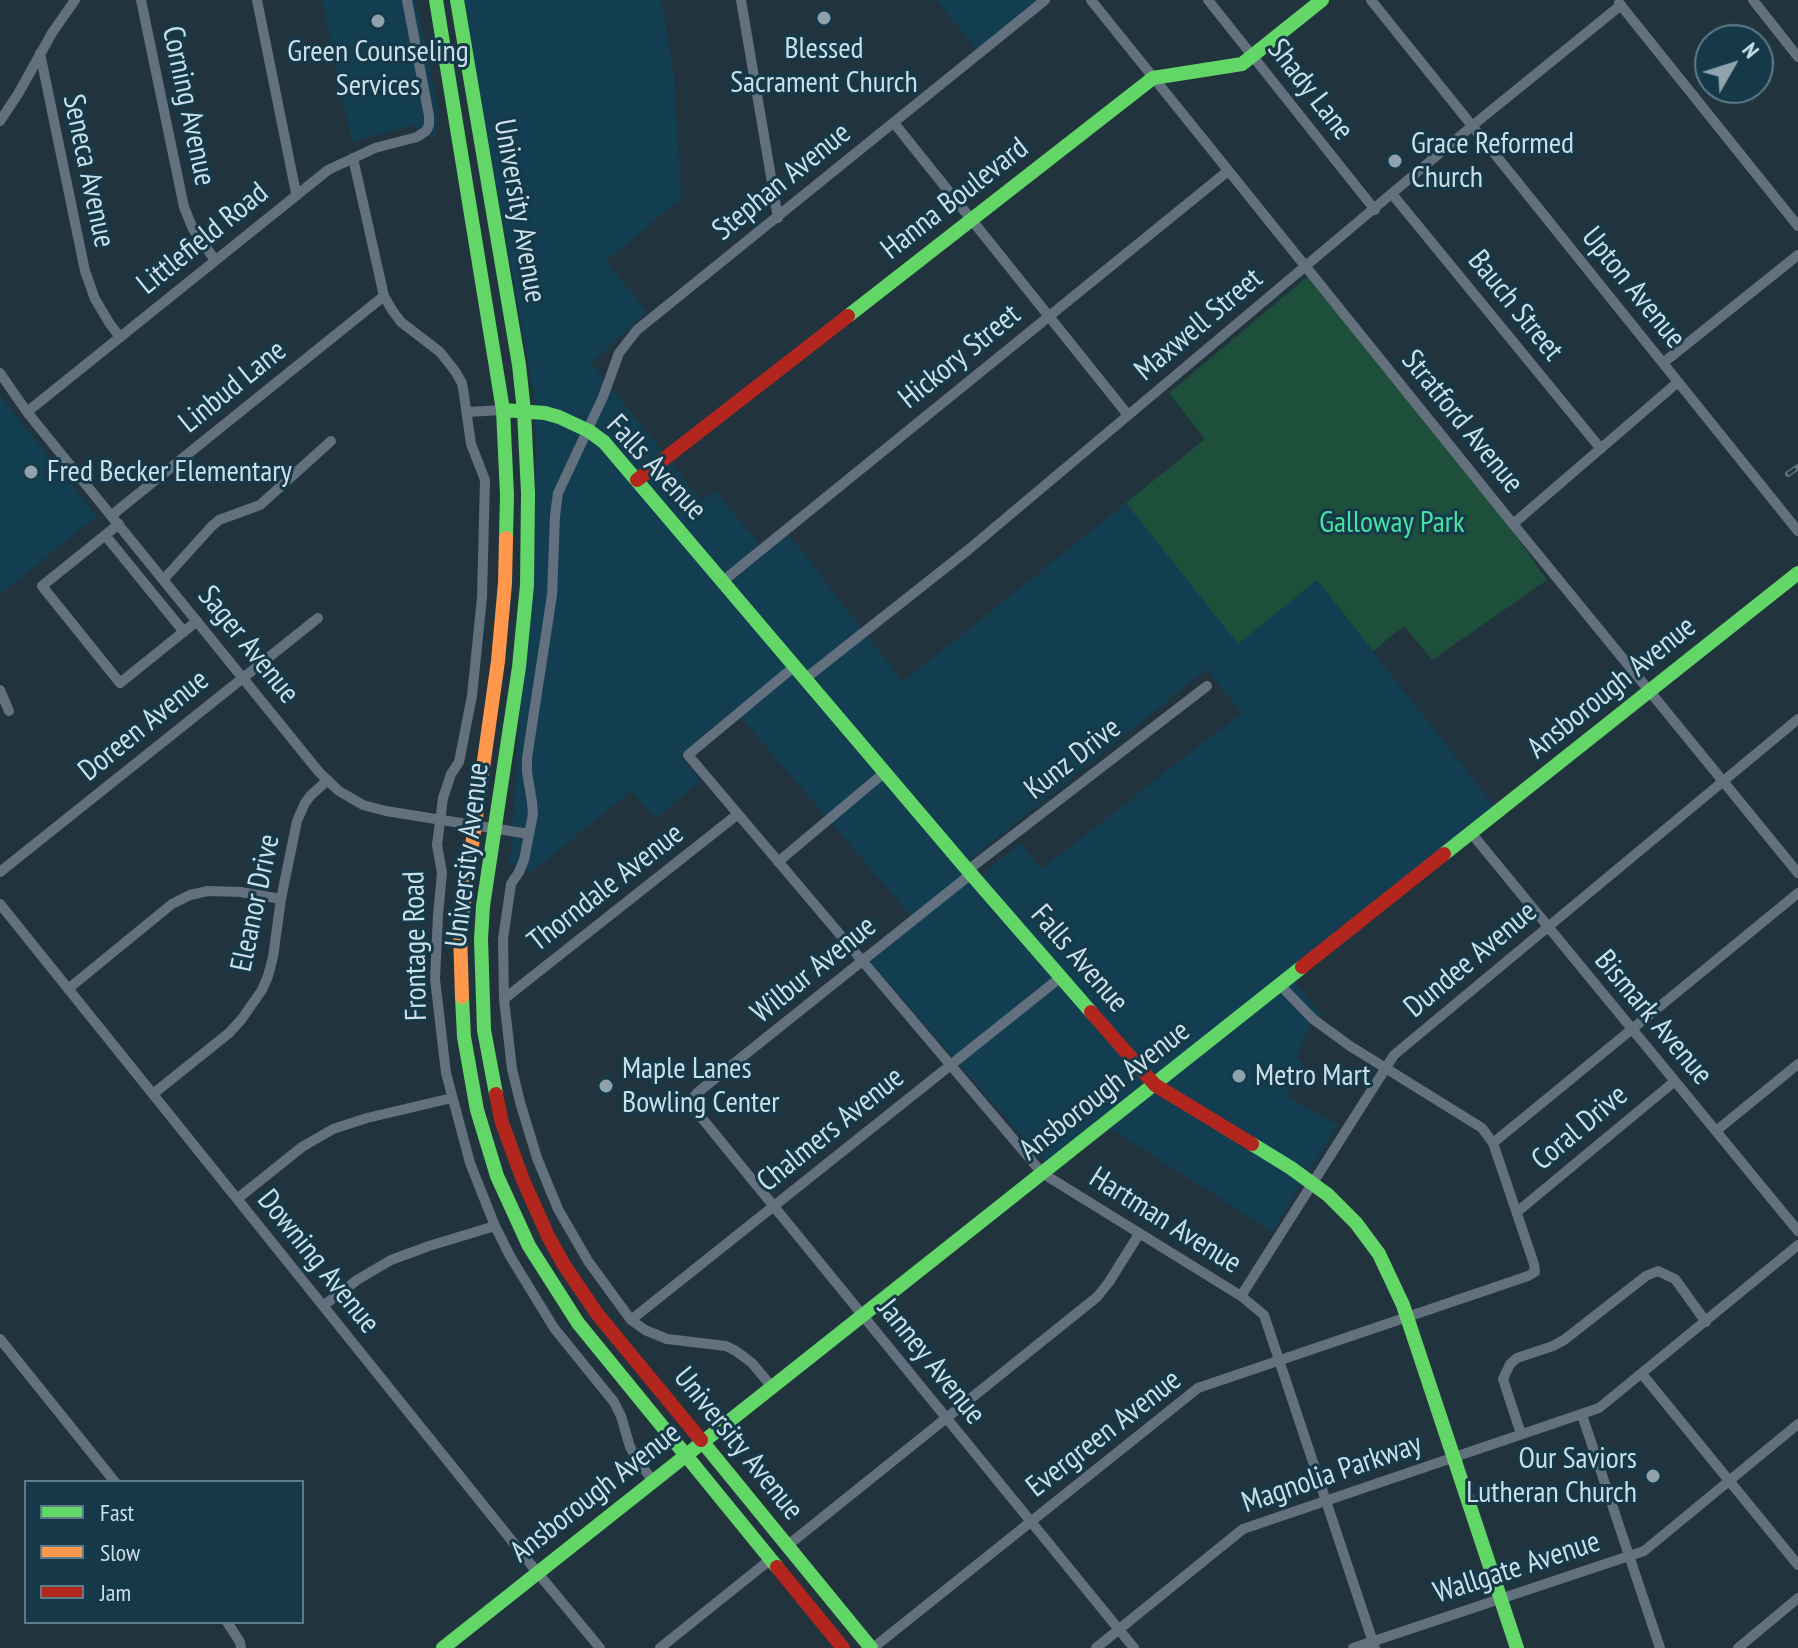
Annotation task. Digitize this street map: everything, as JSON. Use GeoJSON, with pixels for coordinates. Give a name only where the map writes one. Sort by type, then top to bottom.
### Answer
{"type":"FeatureCollection","features":[{"type":"Feature","properties":{"kind":"main road","name":"University Avenue"},"geometry":{"type":"LineString","coordinates":[[436,0],[503,410],[507,495],[505,583],[498,661],[462,907],[460,945],[461,1002],[477,1110],[511,1209],[529,1246],[578,1323],[843,1648]]}},
{"type":"Feature","properties":{"kind":"main road","name":"University Avenue"},"geometry":{"type":"LineString","coordinates":[[457,0],[519,365],[528,493],[527,585],[519,667],[483,906],[481,939],[484,1030],[495,1091],[507,1137],[534,1208],[564,1265],[598,1315],[872,1648]]}},
{"type":"Feature","properties":{"kind":"main road","name":"Hanna Boulevard"},"geometry":{"type":"LineString","coordinates":[[637,480],[1153,78],[1242,64],[1322,0]]}},
{"type":"Feature","properties":{"kind":"main road","name":"Falls Avenue"},"geometry":{"type":"LineString","coordinates":[[503,410],[559,417],[604,442],[1155,1085],[1313,1183],[1356,1223],[1379,1254],[1397,1288],[1517,1648]]}},
{"type":"Feature","properties":{"kind":"main road","name":"Ansborough Avenue"},"geometry":{"type":"LineString","coordinates":[[443,1648],[1798,573]]}},
{"type":"Feature","properties":{"kind":"street"},"geometry":{"type":"LineString","coordinates":[[0,121],[75,0]]}},
{"type":"Feature","properties":{"kind":"street","name":"Corning Avenue"},"geometry":{"type":"LineString","coordinates":[[141,0],[184,207],[193,229],[215,260]]}},
{"type":"Feature","properties":{"kind":"street"},"geometry":{"type":"LineString","coordinates":[[257,0],[296,193]]}},
{"type":"Feature","properties":{"kind":"street","name":"Littlefield Road"},"geometry":{"type":"LineString","coordinates":[[27,412],[328,170],[426,131],[429,116],[407,0]]}},
{"type":"Feature","properties":{"kind":"street"},"geometry":{"type":"LineString","coordinates":[[752,0],[742,4],[778,218]]}},
{"type":"Feature","properties":{"kind":"street","name":"Stephan Avenue"},"geometry":{"type":"LineString","coordinates":[[589,431],[619,353],[637,330],[1045,0]]}},
{"type":"Feature","properties":{"kind":"street","name":"Stratford Avenue"},"geometry":{"type":"LineString","coordinates":[[1091,0],[1798,873]]}},
{"type":"Feature","properties":{"kind":"street","name":"Shady Lane"},"geometry":{"type":"LineString","coordinates":[[1208,0],[1375,210]]}},
{"type":"Feature","properties":{"kind":"street","name":"Upton Avenue"},"geometry":{"type":"LineString","coordinates":[[1371,0],[1798,531]]}},
{"type":"Feature","properties":{"kind":"street"},"geometry":{"type":"LineString","coordinates":[[1753,0],[1798,57]]}},
{"type":"Feature","properties":{"kind":"street"},"geometry":{"type":"LineString","coordinates":[[1619,3],[1798,226]]}},
{"type":"Feature","properties":{"kind":"street","name":"Maxwell Street"},"geometry":{"type":"LineString","coordinates":[[806,678],[968,550],[1619,3]]}},
{"type":"Feature","properties":{"kind":"street","name":"Seneca Avenue"},"geometry":{"type":"LineString","coordinates":[[40,53],[85,271],[95,299],[120,337]]}},
{"type":"Feature","properties":{"kind":"street"},"geometry":{"type":"LineString","coordinates":[[894,123],[1128,415]]}},
{"type":"Feature","properties":{"kind":"street"},"geometry":{"type":"LineString","coordinates":[[353,158],[384,296]]}},
{"type":"Feature","properties":{"kind":"street","name":"Hickory Street"},"geometry":{"type":"LineString","coordinates":[[723,581],[1228,171]]}},
{"type":"Feature","properties":{"kind":"street","name":"Bauch Street"},"geometry":{"type":"LineString","coordinates":[[1392,194],[1601,449]]}},
{"type":"Feature","properties":{"kind":"street"},"geometry":{"type":"LineString","coordinates":[[1663,363],[1798,255]]}},
{"type":"Feature","properties":{"kind":"street","name":"Frontage Road"},"geometry":{"type":"LineString","coordinates":[[384,296],[401,322],[448,360],[462,383],[471,444],[485,480],[482,597],[472,696],[459,762],[451,774],[443,798],[437,845],[442,873],[435,979],[452,1098],[470,1163],[495,1226],[529,1291],[554,1328],[614,1402],[630,1447],[653,1481]]}},
{"type":"Feature","properties":{"kind":"street","name":"Linbud Lane"},"geometry":{"type":"LineString","coordinates":[[184,632],[120,683],[42,586],[105,535],[115,520],[384,296]]}},
{"type":"Feature","properties":{"kind":"street","name":"Sager Avenue"},"geometry":{"type":"LineString","coordinates":[[0,373],[27,412],[328,780],[363,805],[529,834]]}},
{"type":"Feature","properties":{"kind":"street"},"geometry":{"type":"LineString","coordinates":[[1513,524],[1678,382]]}},
{"type":"Feature","properties":{"kind":"street","name":"Falls Avenue"},"geometry":{"type":"LineString","coordinates":[[467,412],[503,410]]}},
{"type":"Feature","properties":{"kind":"street"},"geometry":{"type":"LineString","coordinates":[[589,431],[562,481],[556,504],[552,595],[527,758],[532,802],[529,834],[524,860],[511,884],[508,897],[503,939],[504,999],[512,1069],[528,1131],[558,1209],[588,1261],[631,1320],[656,1336],[726,1346],[759,1371],[772,1387]]}},
{"type":"Feature","properties":{"kind":"street"},"geometry":{"type":"LineString","coordinates":[[164,579],[219,520],[260,505],[331,441]]}},
{"type":"Feature","properties":{"kind":"street"},"geometry":{"type":"LineString","coordinates":[[105,535],[184,632],[197,621]]}},
{"type":"Feature","properties":{"kind":"street","name":"Doreen Avenue"},"geometry":{"type":"LineString","coordinates":[[0,872],[318,618]]}},
{"type":"Feature","properties":{"kind":"street","name":"Hartman Avenue"},"geometry":{"type":"LineString","coordinates":[[795,666],[688,755],[1042,1173],[1241,1296],[1264,1315],[1374,1645]]}},
{"type":"Feature","properties":{"kind":"street","name":"Kunz Drive"},"geometry":{"type":"LineString","coordinates":[[970,872],[1207,686]]}},
{"type":"Feature","properties":{"kind":"street"},"geometry":{"type":"LineString","coordinates":[[0,690],[9,711]]}},
{"type":"Feature","properties":{"kind":"street","name":"Dundee Avenue"},"geometry":{"type":"LineString","coordinates":[[1241,1296],[1394,1055],[1798,719]]}},
{"type":"Feature","properties":{"kind":"street"},"geometry":{"type":"LineString","coordinates":[[778,862],[885,772]]}},
{"type":"Feature","properties":{"kind":"street","name":"Eleanor Drive"},"geometry":{"type":"LineString","coordinates":[[153,1094],[229,1033],[252,1006],[268,976],[273,957],[281,899],[300,812],[311,795],[328,780]]}},
{"type":"Feature","properties":{"kind":"street","name":"Thorndale Avenue"},"geometry":{"type":"LineString","coordinates":[[504,999],[738,814]]}},
{"type":"Feature","properties":{"kind":"street","name":"Bismark Avenue"},"geometry":{"type":"LineString","coordinates":[[1472,834],[1798,1231]]}},
{"type":"Feature","properties":{"kind":"street","name":"Wilbur Avenue"},"geometry":{"type":"LineString","coordinates":[[692,1106],[697,1093],[863,962],[970,872]]}},
{"type":"Feature","properties":{"kind":"street"},"geometry":{"type":"LineString","coordinates":[[68,989],[172,904],[190,895],[208,891],[241,892],[281,899]]}},
{"type":"Feature","properties":{"kind":"street"},"geometry":{"type":"LineString","coordinates":[[1493,1143],[1798,893]]}},
{"type":"Feature","properties":{"kind":"street","name":"Downing Avenue"},"geometry":{"type":"LineString","coordinates":[[0,904],[600,1648]]}},
{"type":"Feature","properties":{"kind":"street","name":"Chalmers Avenue"},"geometry":{"type":"LineString","coordinates":[[631,1320],[1061,977]]}},
{"type":"Feature","properties":{"kind":"street"},"geometry":{"type":"LineString","coordinates":[[1280,985],[1313,1019],[1482,1128],[1493,1143],[1517,1212]]}},
{"type":"Feature","properties":{"kind":"street"},"geometry":{"type":"LineString","coordinates":[[1716,1131],[1798,1064]]}},
{"type":"Feature","properties":{"kind":"street","name":"Coral Drive"},"geometry":{"type":"LineString","coordinates":[[1517,1212],[1675,1081]]}},
{"type":"Feature","properties":{"kind":"street"},"geometry":{"type":"LineString","coordinates":[[237,1199],[302,1147],[333,1129],[452,1098]]}},
{"type":"Feature","properties":{"kind":"street","name":"Janney Avenue"},"geometry":{"type":"LineString","coordinates":[[692,1106],[1134,1648]]}},
{"type":"Feature","properties":{"kind":"street","name":"Evergreen Avenue"},"geometry":{"type":"LineString","coordinates":[[872,1648],[1198,1388],[1535,1272],[1517,1212]]}},
{"type":"Feature","properties":{"kind":"street"},"geometry":{"type":"LineString","coordinates":[[323,1306],[357,1280],[391,1260],[495,1226]]}},
{"type":"Feature","properties":{"kind":"street"},"geometry":{"type":"LineString","coordinates":[[787,1546],[1097,1297],[1139,1234]]}},
{"type":"Feature","properties":{"kind":"street","name":"Magnolia Parkway"},"geometry":{"type":"LineString","coordinates":[[1096,1648],[1243,1529],[1599,1408],[1798,1245]]}},
{"type":"Feature","properties":{"kind":"street"},"geometry":{"type":"LineString","coordinates":[[1521,1434],[1503,1379],[1510,1364],[1517,1358],[1564,1340],[1646,1276],[1658,1271],[1675,1279],[1706,1322]]}},
{"type":"Feature","properties":{"kind":"street"},"geometry":{"type":"LineString","coordinates":[[0,1339],[113,1480]]}},
{"type":"Feature","properties":{"kind":"street"},"geometry":{"type":"LineString","coordinates":[[1642,1374],[1798,1565]]}},
{"type":"Feature","properties":{"kind":"street"},"geometry":{"type":"LineString","coordinates":[[1582,1415],[1660,1648]]}},
{"type":"Feature","properties":{"kind":"street","name":"Wallgate Avenue"},"geometry":{"type":"LineString","coordinates":[[1353,1648],[1374,1645],[1501,1598],[1644,1551],[1798,1424]]}},
{"type":"Feature","properties":{"kind":"street"},"geometry":{"type":"LineString","coordinates":[[660,1648],[771,1559]]}},
{"type":"Feature","properties":{"kind":"street"},"geometry":{"type":"LineString","coordinates":[[1738,1648],[1798,1598]]}},
{"type":"Feature","properties":{"kind":"street"},"geometry":{"type":"LineString","coordinates":[[229,1624],[241,1648]]}},
{"type":"Feature","properties":{"kind":"shaded area"},"geometry":{"type":"Polygon","coordinates":[[[322,0],[416,0],[438,109],[435,139],[413,125],[352,142],[322,0]]]}},
{"type":"Feature","properties":{"kind":"shaded area"},"geometry":{"type":"Polygon","coordinates":[[[463,0],[661,0],[674,76],[681,198],[606,261],[647,312],[591,363],[702,501],[715,491],[766,552],[789,535],[903,682],[1126,503],[1238,643],[1317,580],[1494,806],[1287,972],[1322,1015],[1310,1025],[1296,1057],[1305,1066],[1287,1096],[1337,1125],[1272,1232],[1110,1128],[1054,1173],[870,962],[917,923],[734,709],[680,755],[701,781],[656,818],[631,791],[530,873],[510,862],[537,452],[534,395],[463,0]],[[1207,669],[969,860],[982,875],[1020,843],[1042,869],[1241,713],[1207,669]]]}},
{"type":"Feature","properties":{"kind":"shaded area"},"geometry":{"type":"Polygon","coordinates":[[[936,0],[1038,0],[976,49],[936,0]]]}},
{"type":"Feature","properties":{"kind":"shaded area","name":"Fred Becker Elementary"},"geometry":{"type":"Polygon","coordinates":[[[0,396],[97,516],[0,594],[0,396]]]}},
{"type":"Feature","properties":{"kind":"green space","name":"Galloway Park"},"geometry":{"type":"Polygon","coordinates":[[[1307,277],[1468,468],[1547,580],[1432,660],[1404,626],[1373,651],[1317,580],[1238,644],[1126,503],[1205,439],[1169,393],[1307,277]]]}},
{"type":"Feature","properties":{"kind":"railway"},"geometry":{"type":"LineString","coordinates":[[1788,474],[1798,467]]}},
{"type":"Feature","properties":{"kind":"traffic: fast"},"geometry":{"type":"LineString","coordinates":[[436,0],[503,410],[506,538]]}},
{"type":"Feature","properties":{"kind":"traffic: fast"},"geometry":{"type":"LineString","coordinates":[[457,0],[519,365],[528,493],[527,585],[519,667],[483,906],[481,939],[484,1030],[496,1094]]}},
{"type":"Feature","properties":{"kind":"traffic: fast"},"geometry":{"type":"LineString","coordinates":[[848,316],[1153,78],[1242,64],[1322,0]]}},
{"type":"Feature","properties":{"kind":"traffic: fast"},"geometry":{"type":"LineString","coordinates":[[503,410],[559,417],[604,442],[1091,1012]]}},
{"type":"Feature","properties":{"kind":"traffic: fast"},"geometry":{"type":"LineString","coordinates":[[1444,854],[1798,573]]}},
{"type":"Feature","properties":{"kind":"traffic: fast"},"geometry":{"type":"LineString","coordinates":[[443,1648],[1302,967]]}},
{"type":"Feature","properties":{"kind":"traffic: fast"},"geometry":{"type":"LineString","coordinates":[[462,997],[464,1037],[477,1110],[497,1176],[529,1246],[578,1323],[777,1567]]}},
{"type":"Feature","properties":{"kind":"traffic: fast"},"geometry":{"type":"LineString","coordinates":[[1252,1144],[1328,1195],[1356,1223],[1379,1254],[1403,1305],[1517,1648]]}},
{"type":"Feature","properties":{"kind":"traffic: fast"},"geometry":{"type":"LineString","coordinates":[[701,1440],[871,1648]]}},
{"type":"Feature","properties":{"kind":"traffic: slow"},"geometry":{"type":"LineString","coordinates":[[462,997],[460,931],[498,661],[506,538]]}},
{"type":"Feature","properties":{"kind":"traffic: jam"},"geometry":{"type":"LineString","coordinates":[[637,480],[848,316]]}},
{"type":"Feature","properties":{"kind":"traffic: jam"},"geometry":{"type":"LineString","coordinates":[[1302,967],[1444,854]]}},
{"type":"Feature","properties":{"kind":"traffic: jam"},"geometry":{"type":"LineString","coordinates":[[1091,1012],[1155,1085],[1252,1144]]}},
{"type":"Feature","properties":{"kind":"traffic: jam"},"geometry":{"type":"LineString","coordinates":[[496,1094],[502,1123],[523,1180],[564,1265],[598,1315],[701,1440]]}},
{"type":"Feature","properties":{"kind":"traffic: jam"},"geometry":{"type":"LineString","coordinates":[[777,1567],[843,1648]]}},
{"type":"Feature","properties":{"kind":"place","name":"Blessed Sacrament Church"},"geometry":{"type":"Point","coordinates":[824,18]}},
{"type":"Feature","properties":{"kind":"place","name":"Green Counseling Services"},"geometry":{"type":"Point","coordinates":[378,21]}},
{"type":"Feature","properties":{"kind":"place","name":"Grace Reformed Church"},"geometry":{"type":"Point","coordinates":[1395,161]}},
{"type":"Feature","properties":{"kind":"place","name":"Fred Becker Elementary"},"geometry":{"type":"Point","coordinates":[31,472]}},
{"type":"Feature","properties":{"kind":"place","name":"Metro Mart"},"geometry":{"type":"Point","coordinates":[1239,1076]}},
{"type":"Feature","properties":{"kind":"place","name":"Maple Lanes Bowling Center"},"geometry":{"type":"Point","coordinates":[606,1086]}},
{"type":"Feature","properties":{"kind":"place","name":"Our Saviors Lutheran Church"},"geometry":{"type":"Point","coordinates":[1653,1476]}}]}
